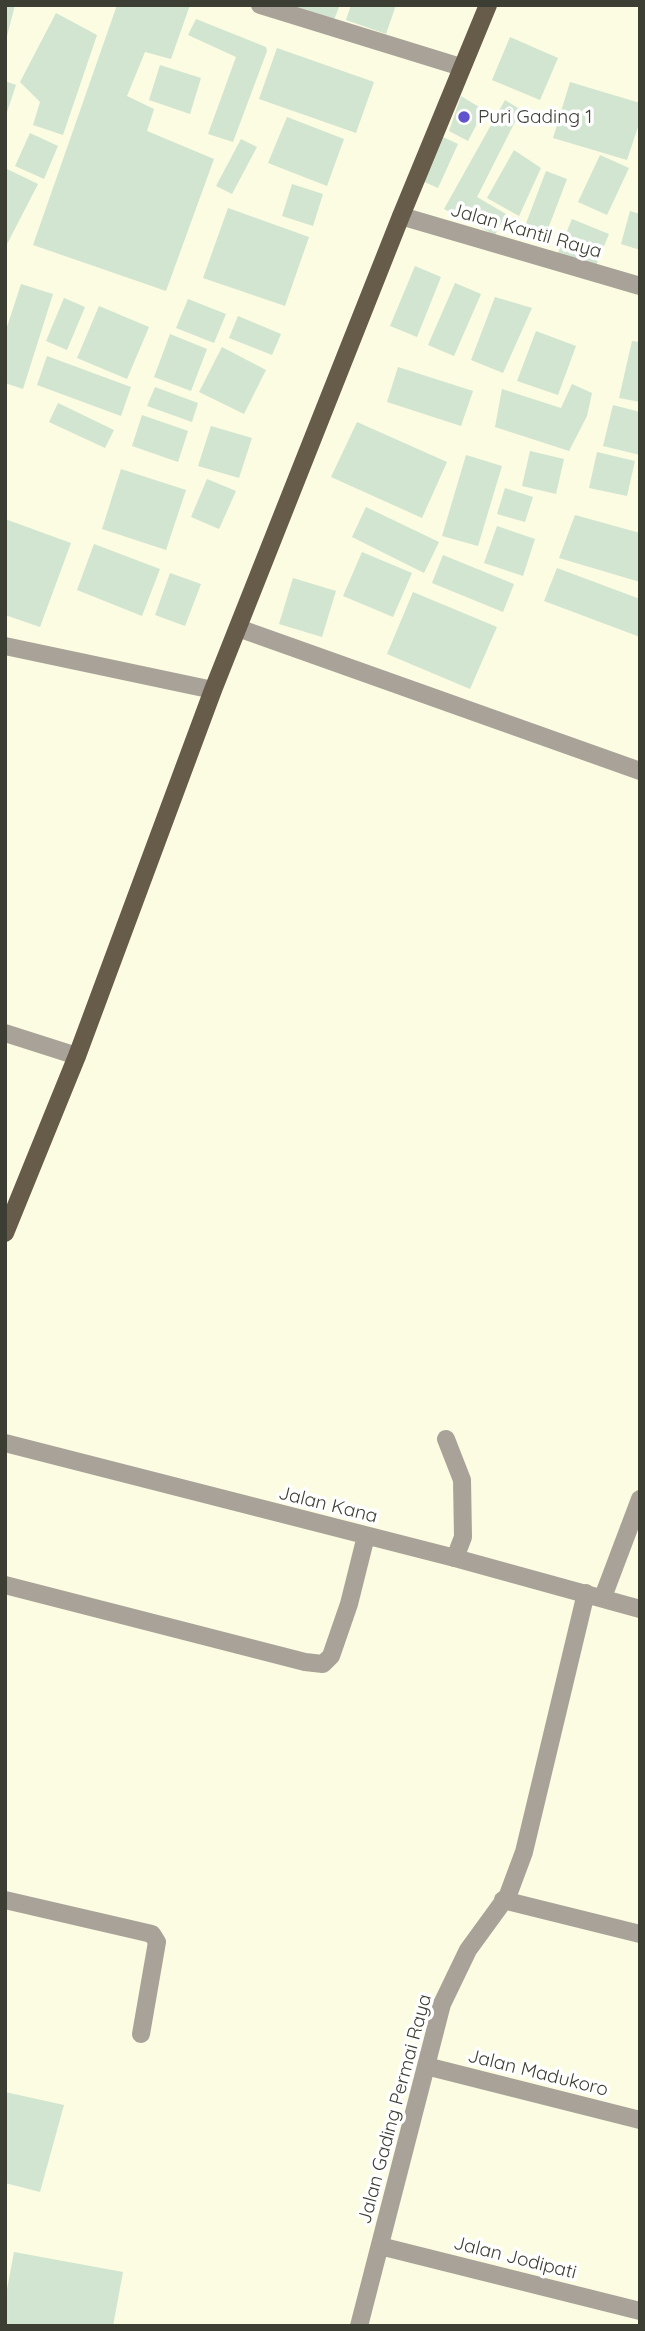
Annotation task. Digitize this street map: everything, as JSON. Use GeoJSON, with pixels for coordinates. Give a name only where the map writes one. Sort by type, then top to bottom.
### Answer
{"type":"FeatureCollection","features":[{"type":"Feature","properties":{"kind":"main road"},"geometry":{"type":"LineString","coordinates":[[5,1233],[77,1056],[237,628],[488,5]]}},
{"type":"Feature","properties":{"kind":"street"},"geometry":{"type":"LineString","coordinates":[[260,5],[461,67]]}},
{"type":"Feature","properties":{"kind":"street","name":"Jalan Kantil Raya"},"geometry":{"type":"LineString","coordinates":[[401,216],[640,286]]}},
{"type":"Feature","properties":{"kind":"street"},"geometry":{"type":"LineString","coordinates":[[237,628],[640,771]]}},
{"type":"Feature","properties":{"kind":"street"},"geometry":{"type":"LineString","coordinates":[[5,646],[213,690]]}},
{"type":"Feature","properties":{"kind":"street"},"geometry":{"type":"LineString","coordinates":[[5,1033],[77,1056]]}},
{"type":"Feature","properties":{"kind":"street"},"geometry":{"type":"LineString","coordinates":[[446,1439],[462,1480],[463,1537],[456,1558]]}},
{"type":"Feature","properties":{"kind":"street","name":"Jalan Kana"},"geometry":{"type":"LineString","coordinates":[[5,1443],[594,1595],[638,1603]]}},
{"type":"Feature","properties":{"kind":"street","name":"Jalan Gading Permai Raya"},"geometry":{"type":"LineString","coordinates":[[359,2326],[442,2004],[455,1974],[516,1877],[594,1595],[640,1499]]}},
{"type":"Feature","properties":{"kind":"street"},"geometry":{"type":"LineString","coordinates":[[5,1584],[305,1662],[323,1664],[331,1656],[349,1604],[366,1536]]}},
{"type":"Feature","properties":{"kind":"street"},"geometry":{"type":"LineString","coordinates":[[5,1900],[152,1934],[157,1942],[141,2034]]}},
{"type":"Feature","properties":{"kind":"street"},"geometry":{"type":"LineString","coordinates":[[503,1900],[640,1934]]}},
{"type":"Feature","properties":{"kind":"street","name":"Jalan Madukoro"},"geometry":{"type":"LineString","coordinates":[[426,2066],[640,2120]]}},
{"type":"Feature","properties":{"kind":"street","name":"Jalan Jodipati"},"geometry":{"type":"LineString","coordinates":[[380,2246],[640,2311]]}},
{"type":"Feature","properties":{"kind":"building"},"geometry":{"type":"Polygon","coordinates":[[[5,5],[15,5],[6,40],[5,40],[5,5]]]}},
{"type":"Feature","properties":{"kind":"building"},"geometry":{"type":"Polygon","coordinates":[[[117,5],[190,5],[171,59],[145,52],[127,96],[154,109],[147,131],[214,159],[166,291],[33,245],[117,5]]]}},
{"type":"Feature","properties":{"kind":"building"},"geometry":{"type":"Polygon","coordinates":[[[292,5],[340,5],[333,22],[292,5]]]}},
{"type":"Feature","properties":{"kind":"building"},"geometry":{"type":"Polygon","coordinates":[[[351,5],[396,5],[386,34],[346,20],[351,5]]]}},
{"type":"Feature","properties":{"kind":"building"},"geometry":{"type":"Polygon","coordinates":[[[56,13],[97,35],[63,135],[33,125],[40,102],[20,82],[56,13]]]}},
{"type":"Feature","properties":{"kind":"building"},"geometry":{"type":"Polygon","coordinates":[[[196,19],[266,47],[267,51],[233,142],[208,134],[236,57],[188,35],[196,19]]]}},
{"type":"Feature","properties":{"kind":"building"},"geometry":{"type":"Polygon","coordinates":[[[510,37],[558,58],[540,100],[492,80],[510,37]]]}},
{"type":"Feature","properties":{"kind":"building"},"geometry":{"type":"Polygon","coordinates":[[[277,48],[374,82],[356,133],[259,99],[277,48]]]}},
{"type":"Feature","properties":{"kind":"building"},"geometry":{"type":"Polygon","coordinates":[[[160,65],[201,78],[190,114],[149,100],[160,65]]]}},
{"type":"Feature","properties":{"kind":"building"},"geometry":{"type":"Polygon","coordinates":[[[5,81],[16,85],[6,115],[5,115],[5,81]]]}},
{"type":"Feature","properties":{"kind":"building"},"geometry":{"type":"Polygon","coordinates":[[[570,82],[640,103],[640,121],[627,160],[553,138],[570,82]]]}},
{"type":"Feature","properties":{"kind":"building"},"geometry":{"type":"Polygon","coordinates":[[[461,96],[484,110],[468,141],[449,131],[461,96]]]}},
{"type":"Feature","properties":{"kind":"building"},"geometry":{"type":"Polygon","coordinates":[[[505,100],[521,110],[477,197],[506,214],[495,235],[444,209],[505,100]]]}},
{"type":"Feature","properties":{"kind":"building"},"geometry":{"type":"Polygon","coordinates":[[[287,117],[344,139],[327,186],[268,163],[287,117]]]}},
{"type":"Feature","properties":{"kind":"building"},"geometry":{"type":"Polygon","coordinates":[[[30,133],[58,146],[44,179],[15,166],[30,133]]]}},
{"type":"Feature","properties":{"kind":"building"},"geometry":{"type":"Polygon","coordinates":[[[441,136],[458,144],[438,188],[422,181],[441,136]]]}},
{"type":"Feature","properties":{"kind":"building"},"geometry":{"type":"Polygon","coordinates":[[[241,139],[257,147],[232,194],[216,186],[241,139]]]}},
{"type":"Feature","properties":{"kind":"building"},"geometry":{"type":"Polygon","coordinates":[[[514,150],[541,168],[519,216],[487,198],[514,150]]]}},
{"type":"Feature","properties":{"kind":"building"},"geometry":{"type":"Polygon","coordinates":[[[600,155],[629,168],[607,215],[578,202],[600,155]]]}},
{"type":"Feature","properties":{"kind":"building"},"geometry":{"type":"Polygon","coordinates":[[[5,168],[38,184],[5,248],[5,168]]]}},
{"type":"Feature","properties":{"kind":"building"},"geometry":{"type":"Polygon","coordinates":[[[546,171],[567,179],[543,242],[522,234],[546,171]]]}},
{"type":"Feature","properties":{"kind":"building"},"geometry":{"type":"Polygon","coordinates":[[[292,184],[323,194],[313,226],[282,216],[292,184]]]}},
{"type":"Feature","properties":{"kind":"building"},"geometry":{"type":"Polygon","coordinates":[[[228,208],[309,237],[285,306],[203,278],[228,208]]]}},
{"type":"Feature","properties":{"kind":"building"},"geometry":{"type":"Polygon","coordinates":[[[630,211],[640,214],[640,250],[621,244],[630,211]]]}},
{"type":"Feature","properties":{"kind":"building"},"geometry":{"type":"Polygon","coordinates":[[[572,219],[609,234],[595,268],[558,253],[572,219]]]}},
{"type":"Feature","properties":{"kind":"building"},"geometry":{"type":"Polygon","coordinates":[[[415,266],[441,277],[417,337],[390,326],[415,266]]]}},
{"type":"Feature","properties":{"kind":"building"},"geometry":{"type":"Polygon","coordinates":[[[455,283],[481,294],[454,356],[428,345],[455,283]]]}},
{"type":"Feature","properties":{"kind":"building"},"geometry":{"type":"Polygon","coordinates":[[[21,284],[53,294],[23,389],[5,383],[5,333],[21,284]]]}},
{"type":"Feature","properties":{"kind":"building"},"geometry":{"type":"Polygon","coordinates":[[[495,297],[532,308],[503,373],[471,360],[495,297]]]}},
{"type":"Feature","properties":{"kind":"building"},"geometry":{"type":"Polygon","coordinates":[[[64,298],[85,307],[67,350],[46,341],[64,298]]]}},
{"type":"Feature","properties":{"kind":"building"},"geometry":{"type":"Polygon","coordinates":[[[188,299],[226,314],[214,343],[176,328],[188,299]]]}},
{"type":"Feature","properties":{"kind":"building"},"geometry":{"type":"Polygon","coordinates":[[[99,306],[149,327],[127,379],[77,358],[99,306]]]}},
{"type":"Feature","properties":{"kind":"building"},"geometry":{"type":"Polygon","coordinates":[[[238,316],[281,334],[272,355],[229,338],[238,316]]]}},
{"type":"Feature","properties":{"kind":"building"},"geometry":{"type":"Polygon","coordinates":[[[536,331],[576,346],[558,395],[517,381],[536,331]]]}},
{"type":"Feature","properties":{"kind":"building"},"geometry":{"type":"Polygon","coordinates":[[[170,334],[207,349],[191,391],[154,377],[170,334]]]}},
{"type":"Feature","properties":{"kind":"building"},"geometry":{"type":"Polygon","coordinates":[[[632,341],[640,342],[640,402],[619,398],[632,341]]]}},
{"type":"Feature","properties":{"kind":"building"},"geometry":{"type":"Polygon","coordinates":[[[222,347],[266,370],[244,414],[199,392],[222,347]]]}},
{"type":"Feature","properties":{"kind":"building"},"geometry":{"type":"Polygon","coordinates":[[[47,356],[131,387],[121,416],[37,385],[47,356]]]}},
{"type":"Feature","properties":{"kind":"building"},"geometry":{"type":"Polygon","coordinates":[[[398,367],[473,391],[461,426],[387,402],[398,367]]]}},
{"type":"Feature","properties":{"kind":"building"},"geometry":{"type":"Polygon","coordinates":[[[572,384],[592,393],[587,416],[569,451],[495,427],[502,389],[561,408],[572,384]]]}},
{"type":"Feature","properties":{"kind":"building"},"geometry":{"type":"Polygon","coordinates":[[[155,387],[198,403],[192,422],[147,406],[155,387]]]}},
{"type":"Feature","properties":{"kind":"building"},"geometry":{"type":"Polygon","coordinates":[[[58,403],[114,430],[105,448],[49,422],[58,403]]]}},
{"type":"Feature","properties":{"kind":"building"},"geometry":{"type":"Polygon","coordinates":[[[613,405],[640,412],[640,455],[603,446],[613,405]]]}},
{"type":"Feature","properties":{"kind":"building"},"geometry":{"type":"Polygon","coordinates":[[[142,415],[188,431],[178,462],[132,446],[142,415]]]}},
{"type":"Feature","properties":{"kind":"building"},"geometry":{"type":"Polygon","coordinates":[[[357,422],[447,462],[422,518],[331,477],[357,422]]]}},
{"type":"Feature","properties":{"kind":"building"},"geometry":{"type":"Polygon","coordinates":[[[211,426],[252,438],[239,478],[198,466],[211,426]]]}},
{"type":"Feature","properties":{"kind":"building"},"geometry":{"type":"Polygon","coordinates":[[[530,451],[564,459],[556,494],[522,486],[530,451]]]}},
{"type":"Feature","properties":{"kind":"building"},"geometry":{"type":"Polygon","coordinates":[[[597,452],[635,461],[627,496],[589,488],[597,452]]]}},
{"type":"Feature","properties":{"kind":"building"},"geometry":{"type":"Polygon","coordinates":[[[466,455],[502,466],[478,546],[442,536],[466,455]]]}},
{"type":"Feature","properties":{"kind":"building"},"geometry":{"type":"Polygon","coordinates":[[[121,469],[186,490],[166,550],[102,529],[121,469]]]}},
{"type":"Feature","properties":{"kind":"building"},"geometry":{"type":"Polygon","coordinates":[[[207,479],[236,491],[219,529],[191,517],[207,479]]]}},
{"type":"Feature","properties":{"kind":"building"},"geometry":{"type":"Polygon","coordinates":[[[505,488],[533,497],[525,522],[497,514],[505,488]]]}},
{"type":"Feature","properties":{"kind":"building"},"geometry":{"type":"Polygon","coordinates":[[[366,507],[439,542],[424,573],[352,537],[366,507]]]}},
{"type":"Feature","properties":{"kind":"building"},"geometry":{"type":"Polygon","coordinates":[[[575,515],[640,533],[640,582],[559,558],[575,515]]]}},
{"type":"Feature","properties":{"kind":"building"},"geometry":{"type":"Polygon","coordinates":[[[5,519],[71,543],[40,627],[5,615],[5,519]]]}},
{"type":"Feature","properties":{"kind":"building"},"geometry":{"type":"Polygon","coordinates":[[[497,526],[535,539],[523,576],[484,563],[497,526]]]}},
{"type":"Feature","properties":{"kind":"building"},"geometry":{"type":"Polygon","coordinates":[[[94,544],[160,569],[142,616],[77,590],[94,544]]]}},
{"type":"Feature","properties":{"kind":"building"},"geometry":{"type":"Polygon","coordinates":[[[362,552],[412,573],[393,617],[343,596],[362,552]]]}},
{"type":"Feature","properties":{"kind":"building"},"geometry":{"type":"Polygon","coordinates":[[[443,555],[514,584],[503,612],[432,583],[443,555]]]}},
{"type":"Feature","properties":{"kind":"building"},"geometry":{"type":"Polygon","coordinates":[[[557,568],[640,599],[640,637],[544,601],[557,568]]]}},
{"type":"Feature","properties":{"kind":"building"},"geometry":{"type":"Polygon","coordinates":[[[170,573],[201,584],[185,626],[155,615],[170,573]]]}},
{"type":"Feature","properties":{"kind":"building"},"geometry":{"type":"Polygon","coordinates":[[[293,578],[336,591],[322,637],[279,624],[293,578]]]}},
{"type":"Feature","properties":{"kind":"building"},"geometry":{"type":"Polygon","coordinates":[[[413,592],[497,627],[470,689],[387,654],[413,592]]]}},
{"type":"Feature","properties":{"kind":"building"},"geometry":{"type":"Polygon","coordinates":[[[5,2092],[64,2105],[40,2192],[5,2183],[5,2092]]]}},
{"type":"Feature","properties":{"kind":"building"},"geometry":{"type":"Polygon","coordinates":[[[14,2252],[123,2272],[113,2326],[5,2326],[5,2300],[14,2252]]]}},
{"type":"Feature","properties":{"kind":"place","name":"Puri Gading 1"},"geometry":{"type":"Point","coordinates":[464,117]}}]}
